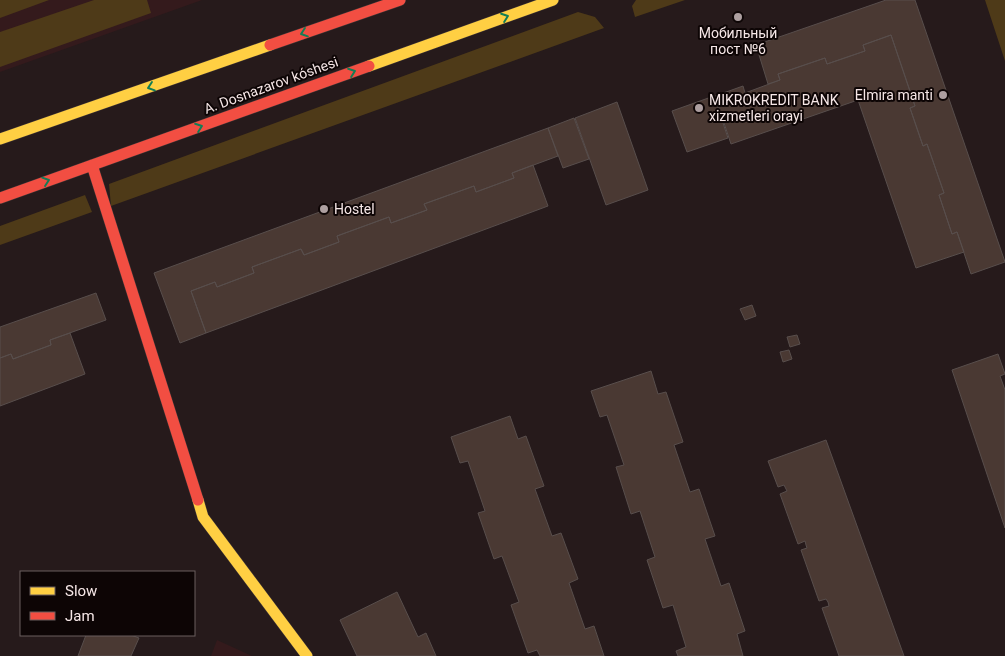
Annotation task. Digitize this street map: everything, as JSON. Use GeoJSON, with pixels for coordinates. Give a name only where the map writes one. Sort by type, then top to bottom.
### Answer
{"type":"FeatureCollection","features":[{"type":"Feature","properties":{"kind":"main road"},"geometry":{"type":"LineString","coordinates":[[0,139],[400,0]]}},
{"type":"Feature","properties":{"kind":"main road","name":"A. Dosnazarov kóshesi"},"geometry":{"type":"LineString","coordinates":[[0,198],[552,0]]}},
{"type":"Feature","properties":{"kind":"main road"},"geometry":{"type":"LineString","coordinates":[[92,165],[203,517],[307,656]]}},
{"type":"Feature","properties":{"kind":"shaded area"},"geometry":{"type":"Polygon","coordinates":[[[0,0],[202,0],[0,72],[0,0]]]}},
{"type":"Feature","properties":{"kind":"shaded area"},"geometry":{"type":"Polygon","coordinates":[[[0,0],[49,0],[0,18],[0,0]]]}},
{"type":"Feature","properties":{"kind":"shaded area"},"geometry":{"type":"Polygon","coordinates":[[[94,0],[147,0],[151,13],[0,67],[0,32],[94,0]]]}},
{"type":"Feature","properties":{"kind":"shaded area"},"geometry":{"type":"Polygon","coordinates":[[[636,0],[685,0],[635,17],[632,6],[636,0]]]}},
{"type":"Feature","properties":{"kind":"shaded area"},"geometry":{"type":"Polygon","coordinates":[[[985,0],[1005,0],[1005,61],[985,0]]]}},
{"type":"Feature","properties":{"kind":"shaded area"},"geometry":{"type":"Polygon","coordinates":[[[578,12],[595,17],[604,28],[111,206],[109,184],[578,12]]]}},
{"type":"Feature","properties":{"kind":"shaded area"},"geometry":{"type":"Polygon","coordinates":[[[85,195],[92,212],[0,245],[0,226],[85,195]]]}},
{"type":"Feature","properties":{"kind":"shaded area"},"geometry":{"type":"Polygon","coordinates":[[[217,640],[252,656],[211,656],[217,640]]]}},
{"type":"Feature","properties":{"kind":"building"},"geometry":{"type":"Polygon","coordinates":[[[886,0],[915,0],[1005,262],[971,274],[957,232],[952,234],[939,195],[944,193],[927,144],[923,146],[910,108],[915,106],[891,35],[863,45],[865,51],[827,64],[825,58],[778,74],[780,80],[768,84],[756,45],[886,0]]]}},
{"type":"Feature","properties":{"kind":"building"},"geometry":{"type":"Polygon","coordinates":[[[891,35],[915,106],[910,108],[923,146],[927,144],[944,193],[939,195],[952,234],[957,232],[964,252],[916,268],[858,100],[731,144],[715,96],[743,86],[745,93],[780,80],[778,74],[825,58],[827,64],[865,51],[863,45],[891,35]]]}},
{"type":"Feature","properties":{"kind":"building"},"geometry":{"type":"Polygon","coordinates":[[[714,96],[728,138],[687,152],[672,111],[714,96]]]}},
{"type":"Feature","properties":{"kind":"building"},"geometry":{"type":"Polygon","coordinates":[[[617,102],[648,190],[606,205],[575,118],[617,102]]]}},
{"type":"Feature","properties":{"kind":"building"},"geometry":{"type":"Polygon","coordinates":[[[574,118],[589,159],[563,168],[548,128],[574,118]]]}},
{"type":"Feature","properties":{"kind":"building"},"geometry":{"type":"Polygon","coordinates":[[[548,128],[558,156],[512,173],[514,178],[476,192],[474,186],[424,204],[427,210],[391,223],[389,217],[337,236],[339,242],[304,255],[301,249],[252,267],[254,273],[217,287],[215,282],[191,291],[206,333],[180,343],[154,273],[548,128]]]}},
{"type":"Feature","properties":{"kind":"building"},"geometry":{"type":"Polygon","coordinates":[[[533,165],[548,206],[206,333],[191,291],[215,282],[217,287],[254,273],[252,267],[301,249],[304,255],[339,242],[337,236],[389,217],[391,223],[427,210],[424,204],[474,186],[476,192],[514,178],[512,173],[533,165]]]}},
{"type":"Feature","properties":{"kind":"building"},"geometry":{"type":"Polygon","coordinates":[[[96,293],[106,320],[50,340],[51,345],[13,359],[11,354],[0,358],[0,327],[96,293]]]}},
{"type":"Feature","properties":{"kind":"building"},"geometry":{"type":"Polygon","coordinates":[[[752,305],[756,316],[745,320],[740,309],[752,305]]]}},
{"type":"Feature","properties":{"kind":"building"},"geometry":{"type":"Polygon","coordinates":[[[70,333],[85,374],[0,406],[0,358],[11,354],[13,359],[51,345],[50,340],[70,333]]]}},
{"type":"Feature","properties":{"kind":"building"},"geometry":{"type":"Polygon","coordinates":[[[797,335],[800,344],[790,347],[787,337],[797,335]]]}},
{"type":"Feature","properties":{"kind":"building"},"geometry":{"type":"Polygon","coordinates":[[[789,350],[792,359],[783,362],[780,352],[789,350]]]}},
{"type":"Feature","properties":{"kind":"building"},"geometry":{"type":"Polygon","coordinates":[[[998,354],[1005,374],[1000,376],[1005,390],[1005,528],[952,370],[998,354]]]}},
{"type":"Feature","properties":{"kind":"building"},"geometry":{"type":"Polygon","coordinates":[[[651,371],[658,394],[666,392],[683,442],[674,445],[690,492],[699,489],[715,536],[705,539],[721,586],[729,583],[745,631],[737,634],[743,656],[678,656],[676,651],[686,647],[673,605],[663,608],[647,560],[655,557],[640,511],[631,514],[616,467],[624,465],[607,415],[600,417],[591,391],[651,371]]]}},
{"type":"Feature","properties":{"kind":"building"},"geometry":{"type":"Polygon","coordinates":[[[510,416],[518,439],[526,436],[544,486],[535,489],[552,536],[561,533],[578,579],[569,583],[585,629],[594,626],[604,656],[540,656],[537,650],[528,653],[511,605],[519,602],[502,556],[494,559],[478,513],[485,511],[468,461],[460,463],[451,437],[510,416]]]}},
{"type":"Feature","properties":{"kind":"building"},"geometry":{"type":"Polygon","coordinates":[[[826,440],[904,656],[839,656],[822,608],[829,606],[828,602],[826,599],[819,601],[801,550],[807,548],[805,541],[798,544],[780,494],[787,491],[784,485],[778,487],[768,461],[826,440]]]}},
{"type":"Feature","properties":{"kind":"building"},"geometry":{"type":"Polygon","coordinates":[[[397,592],[418,637],[426,633],[436,656],[357,656],[340,620],[397,592]]]}},
{"type":"Feature","properties":{"kind":"building"},"geometry":{"type":"Polygon","coordinates":[[[86,636],[134,636],[139,638],[131,656],[78,656],[86,636]]]}},
{"type":"Feature","properties":{"kind":"traffic: slow"},"geometry":{"type":"LineString","coordinates":[[369,66],[553,0]]}},
{"type":"Feature","properties":{"kind":"traffic: slow"},"geometry":{"type":"LineString","coordinates":[[0,139],[270,45]]}},
{"type":"Feature","properties":{"kind":"traffic: slow"},"geometry":{"type":"LineString","coordinates":[[198,500],[203,517],[307,656]]}},
{"type":"Feature","properties":{"kind":"traffic: jam"},"geometry":{"type":"LineString","coordinates":[[270,45],[400,0]]}},
{"type":"Feature","properties":{"kind":"traffic: jam"},"geometry":{"type":"LineString","coordinates":[[0,198],[369,66]]}},
{"type":"Feature","properties":{"kind":"traffic: jam"},"geometry":{"type":"LineString","coordinates":[[92,165],[198,500]]}},
{"type":"Feature","properties":{"kind":"place","name":"Мобильный пост №6"},"geometry":{"type":"Point","coordinates":[738,17]}},
{"type":"Feature","properties":{"kind":"place","name":"Elmira manti"},"geometry":{"type":"Point","coordinates":[943,95]}},
{"type":"Feature","properties":{"kind":"place","name":"MIKROKREDIT BANK xizmetleri orayi"},"geometry":{"type":"Point","coordinates":[699,108]}},
{"type":"Feature","properties":{"kind":"place","name":"Hostel"},"geometry":{"type":"Point","coordinates":[324,209]}}]}
